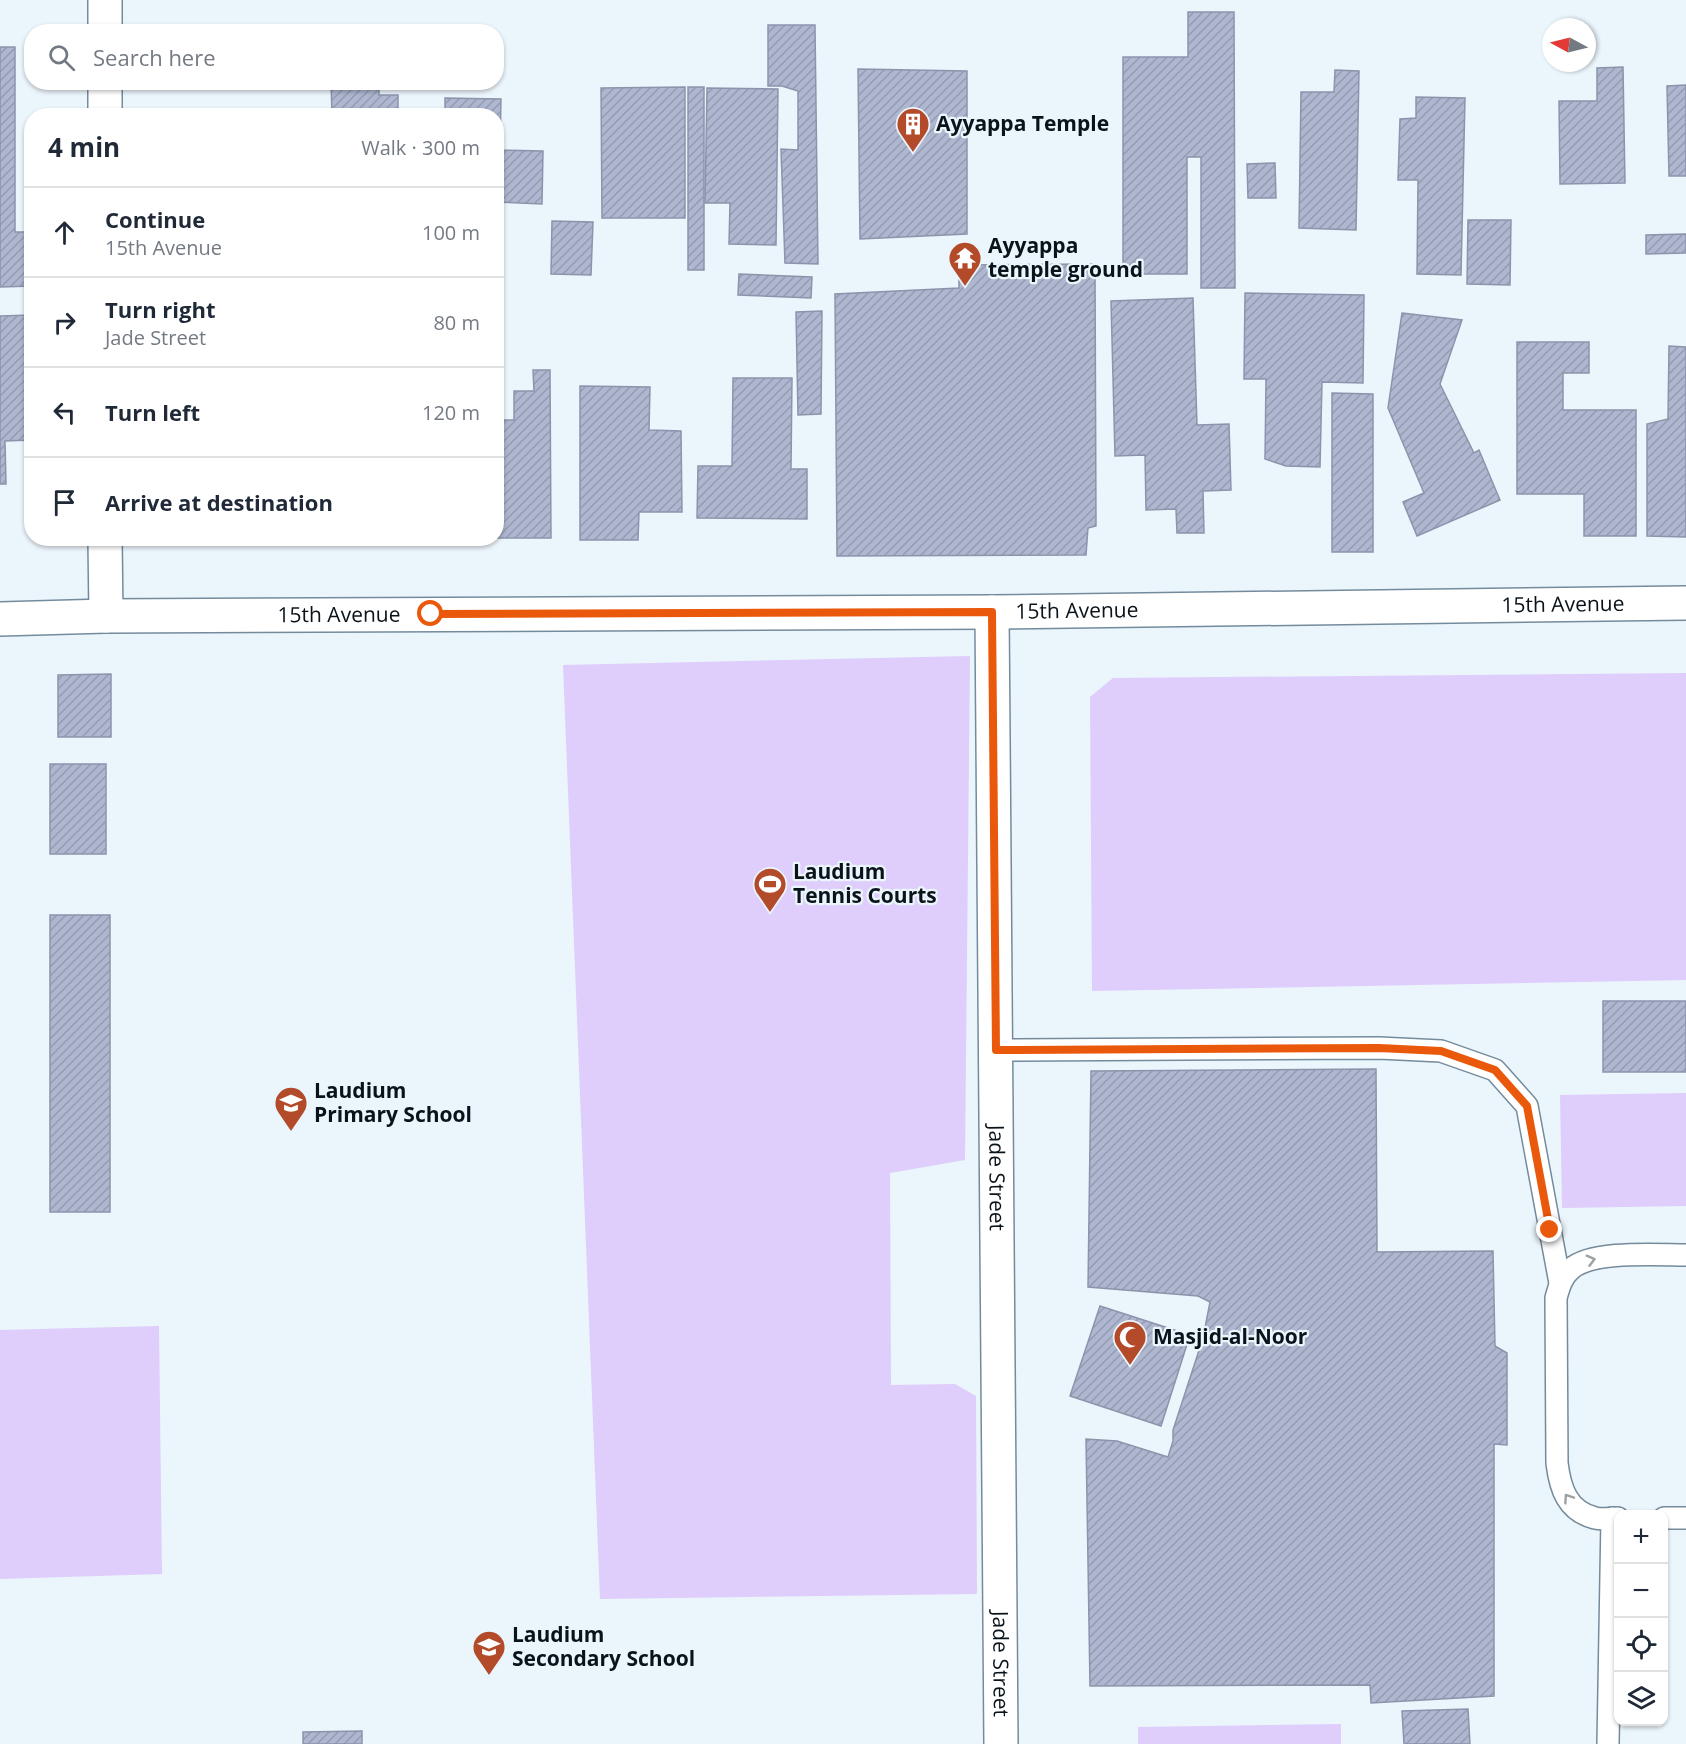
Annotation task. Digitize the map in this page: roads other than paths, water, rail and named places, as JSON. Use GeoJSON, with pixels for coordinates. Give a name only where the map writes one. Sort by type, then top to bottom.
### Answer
{"type":"FeatureCollection","features":[{"type":"Feature","properties":{"kind":"street"},"geometry":{"type":"LineString","coordinates":[[105,0],[105,24]]}},
{"type":"Feature","properties":{"kind":"street"},"geometry":{"type":"LineString","coordinates":[[105,90],[105,108]]}},
{"type":"Feature","properties":{"kind":"street"},"geometry":{"type":"LineString","coordinates":[[105,546],[106,616]]}},
{"type":"Feature","properties":{"kind":"street","name":"15th Avenue"},"geometry":{"type":"LineString","coordinates":[[0,619],[106,616],[992,612],[1686,603]]}},
{"type":"Feature","properties":{"kind":"street","name":"Jade Street"},"geometry":{"type":"LineString","coordinates":[[992,612],[1001,1744]]}},
{"type":"Feature","properties":{"kind":"lane"},"geometry":{"type":"LineString","coordinates":[[996,1050],[1379,1048],[1441,1051],[1495,1070],[1527,1106],[1560,1283]]}},
{"type":"Feature","properties":{"kind":"lane"},"geometry":{"type":"LineString","coordinates":[[1614,1518],[1596,1518],[1582,1513],[1567,1500],[1559,1479],[1556,1298],[1560,1283],[1571,1269],[1585,1261],[1609,1256],[1686,1255]]}},
{"type":"Feature","properties":{"kind":"lane"},"geometry":{"type":"LineString","coordinates":[[1668,1518],[1686,1518]]}},
{"type":"Feature","properties":{"kind":"lane"},"geometry":{"type":"LineString","coordinates":[[1608,1744],[1614,1550]]}},
{"type":"Feature","properties":{"kind":"place","name":"Ayyappa Temple"},"geometry":{"type":"Point","coordinates":[913,153]}},
{"type":"Feature","properties":{"kind":"place","name":"Ayyappa temple ground"},"geometry":{"type":"Point","coordinates":[965,287]}},
{"type":"Feature","properties":{"kind":"place","name":"Laudium Tennis Courts"},"geometry":{"type":"Point","coordinates":[770,913]}},
{"type":"Feature","properties":{"kind":"place","name":"Laudium Primary School"},"geometry":{"type":"Point","coordinates":[291,1132]}},
{"type":"Feature","properties":{"kind":"place","name":"Masjid-al-Noor"},"geometry":{"type":"Point","coordinates":[1130,1366]}},
{"type":"Feature","properties":{"kind":"place","name":"Laudium Secondary School"},"geometry":{"type":"Point","coordinates":[489,1676]}}]}
